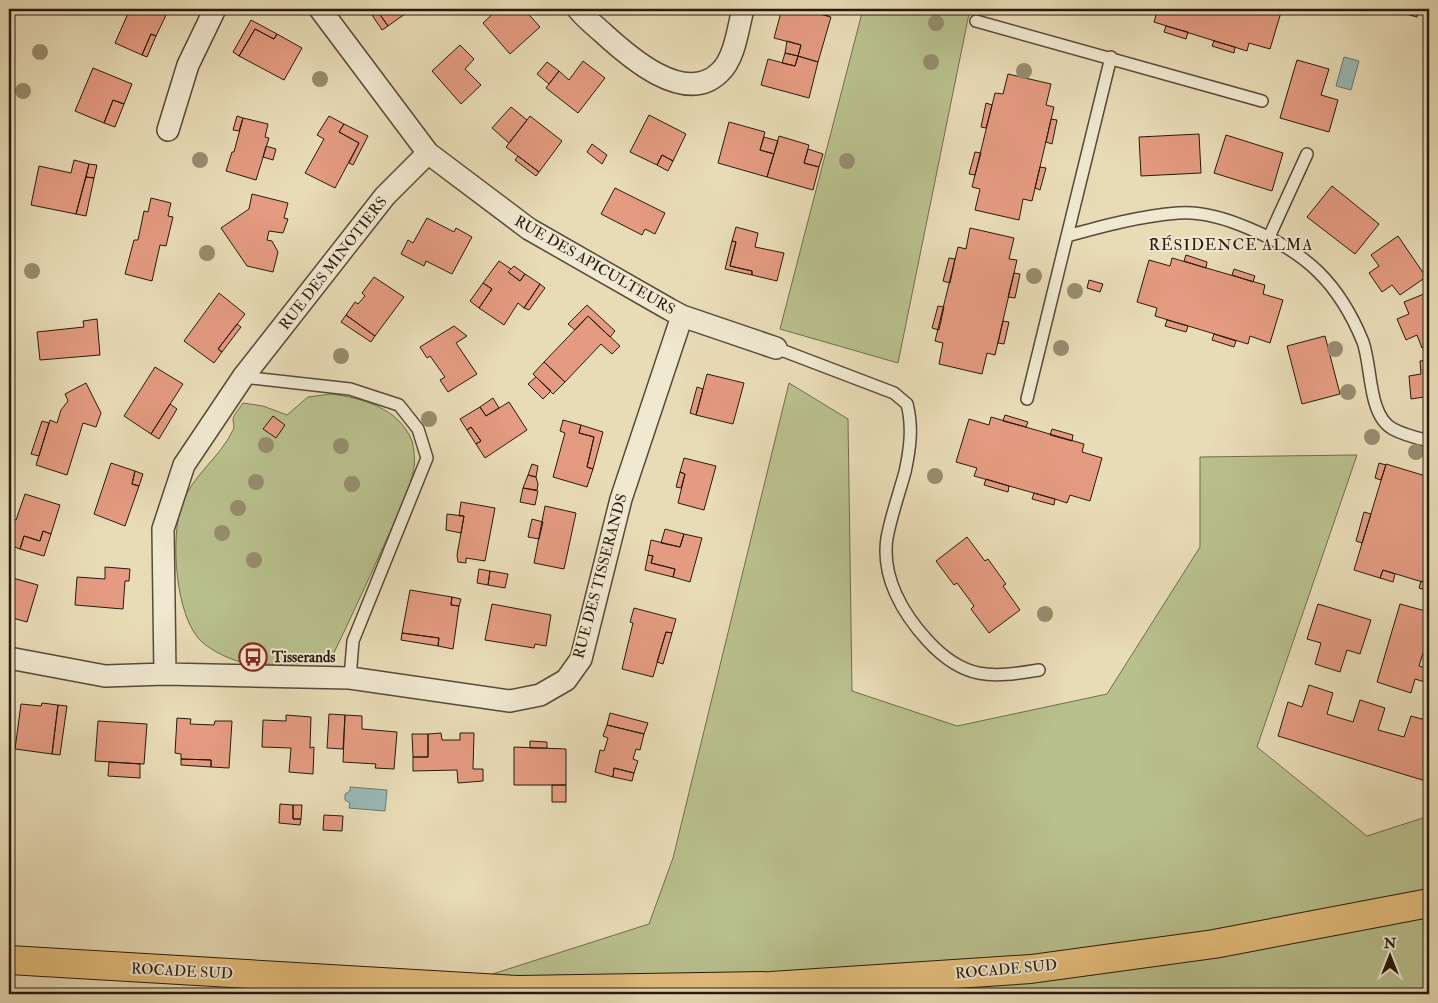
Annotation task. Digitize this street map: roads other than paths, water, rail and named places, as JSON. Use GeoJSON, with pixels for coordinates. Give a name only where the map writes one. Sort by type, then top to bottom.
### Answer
{"type":"FeatureCollection","features":[{"type":"Feature","properties":{"kind":"main road","name":"ROCADE SUD"},"geometry":{"type":"LineString","coordinates":[[9,960],[518,990],[771,986],[1030,969],[1214,944],[1429,903]]}},
{"type":"Feature","properties":{"kind":"street"},"geometry":{"type":"LineString","coordinates":[[168,130],[188,65],[215,9]]}},
{"type":"Feature","properties":{"kind":"street","name":"RUE DES APICULTEURS"},"geometry":{"type":"LineString","coordinates":[[320,9],[428,153],[529,229],[682,316],[776,348]]}},
{"type":"Feature","properties":{"kind":"street"},"geometry":{"type":"LineString","coordinates":[[578,9],[626,54],[651,72],[678,82],[694,83],[709,80],[719,74],[727,64],[743,9]]}},
{"type":"Feature","properties":{"kind":"street","name":"RUE DES MINOTIERS"},"geometry":{"type":"LineString","coordinates":[[165,674],[162,529],[184,465],[243,378],[385,196],[428,153]]}},
{"type":"Feature","properties":{"kind":"street","name":"RUE DES TISSERANDS"},"geometry":{"type":"LineString","coordinates":[[9,658],[105,676],[165,674],[350,678],[510,701],[540,695],[566,680],[581,659],[621,499],[682,316]]}},
{"type":"Feature","properties":{"kind":"lane"},"geometry":{"type":"LineString","coordinates":[[976,21],[1262,101]]}},
{"type":"Feature","properties":{"kind":"lane"},"geometry":{"type":"LineString","coordinates":[[1027,399],[1110,58]]}},
{"type":"Feature","properties":{"kind":"lane"},"geometry":{"type":"LineString","coordinates":[[1269,237],[1307,154]]}},
{"type":"Feature","properties":{"kind":"lane"},"geometry":{"type":"LineString","coordinates":[[1067,236],[1123,221],[1180,213],[1204,214],[1230,220],[1269,237],[1308,260],[1336,291],[1352,318],[1364,345],[1376,405],[1382,418],[1392,429],[1429,441]]}},
{"type":"Feature","properties":{"kind":"lane"},"geometry":{"type":"LineString","coordinates":[[776,348],[894,393],[907,404],[912,430],[907,461],[887,540],[888,574],[899,601],[912,624],[953,663],[976,673],[1000,676],[1039,670]]}},
{"type":"Feature","properties":{"kind":"lane"},"geometry":{"type":"LineString","coordinates":[[243,378],[350,389],[399,405],[418,429],[427,458],[353,641],[350,678]]}},
{"type":"Feature","properties":{"kind":"water"},"geometry":{"type":"Polygon","coordinates":[[[1344,57],[1359,61],[1351,90],[1336,86],[1344,57]]]}},
{"type":"Feature","properties":{"kind":"water"},"geometry":{"type":"Polygon","coordinates":[[[350,787],[387,790],[385,811],[349,808],[350,803],[345,800],[345,794],[350,791],[350,787]]]}},
{"type":"Feature","properties":{"kind":"place","name":"Tisserands"},"geometry":{"type":"Point","coordinates":[253,657]}},
{"type":"Feature","properties":{"kind":"district","name":"RÉSIDENCE ALMA"},"geometry":{"type":"Point","coordinates":[1231,244]}}]}
